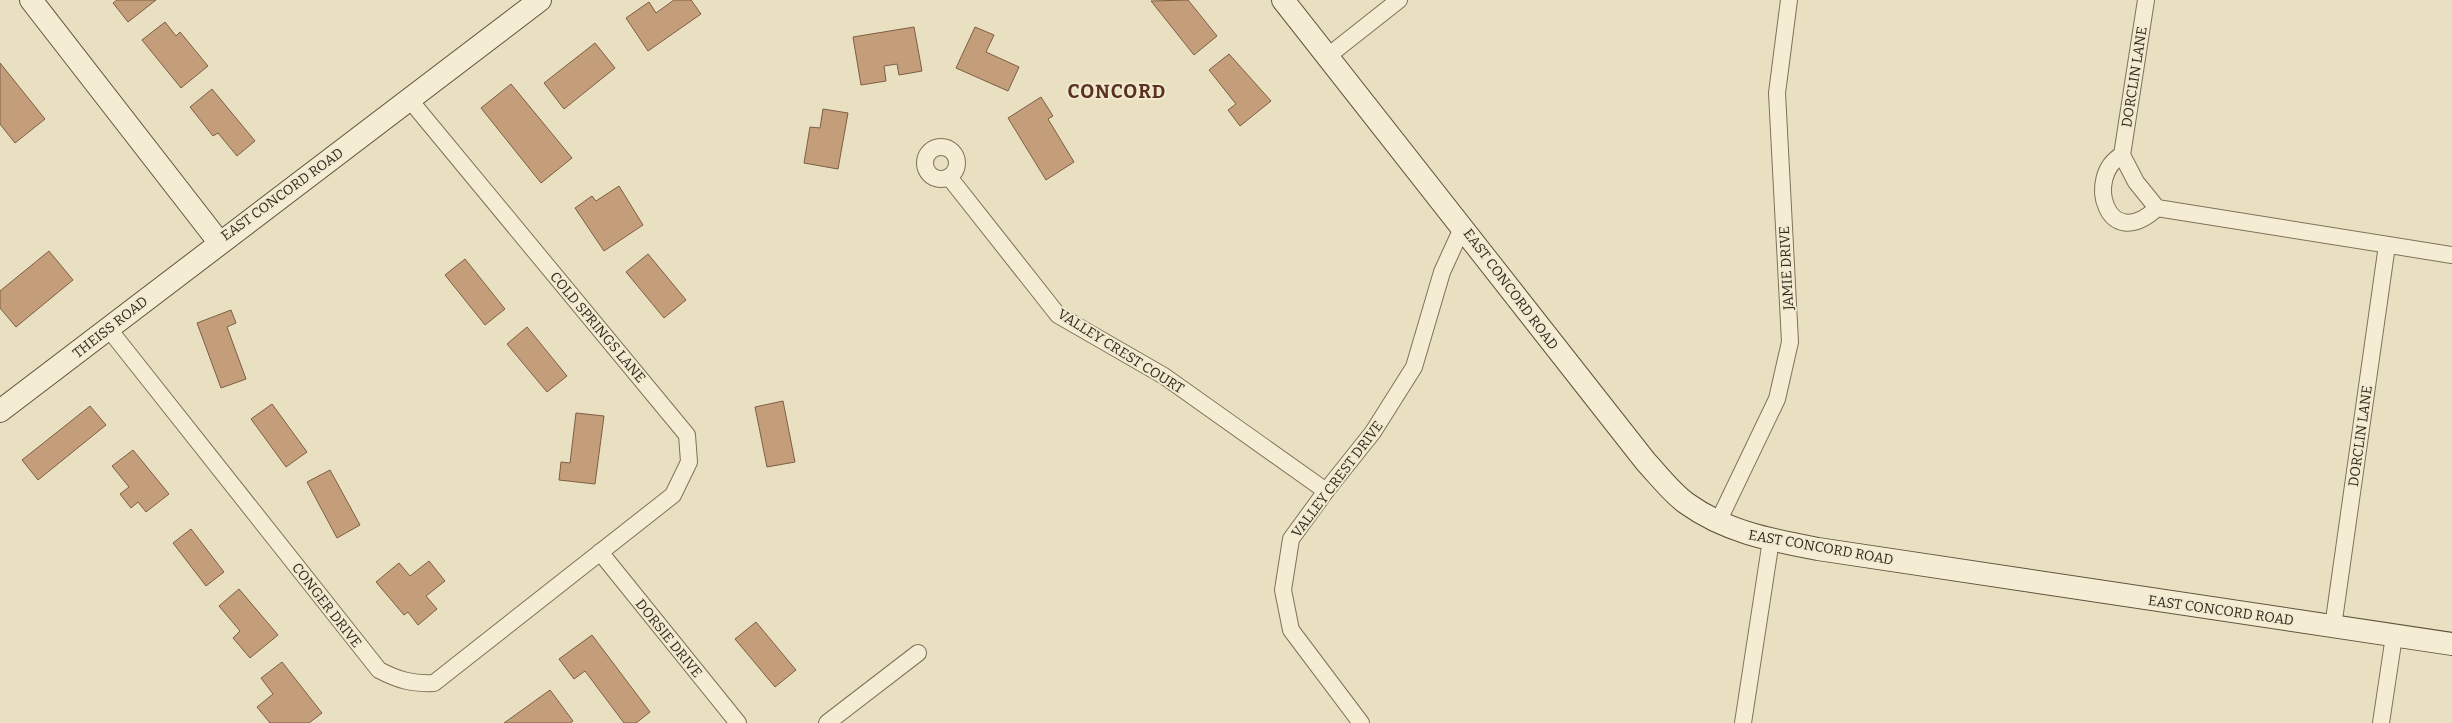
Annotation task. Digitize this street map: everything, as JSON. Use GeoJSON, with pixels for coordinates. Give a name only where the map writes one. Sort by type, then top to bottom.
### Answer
{"type":"FeatureCollection","features":[{"type":"Feature","properties":{"kind":"street","name":"EAST CONCORD ROAD"},"geometry":{"type":"LineString","coordinates":[[31,0],[219,242],[540,0]]}},
{"type":"Feature","properties":{"kind":"street","name":"EAST CONCORD ROAD"},"geometry":{"type":"LineString","coordinates":[[1283,0],[1463,226],[1646,462],[1686,503],[1718,522],[1748,535],[1771,540],[2452,644]]}},
{"type":"Feature","properties":{"kind":"street"},"geometry":{"type":"LineString","coordinates":[[1328,56],[1399,0]]}},
{"type":"Feature","properties":{"kind":"street","name":"JAMIE DRIVE"},"geometry":{"type":"LineString","coordinates":[[1718,522],[1777,399],[1790,342],[1777,93],[1789,0]]}},
{"type":"Feature","properties":{"kind":"street","name":"DORCLIN LANE"},"geometry":{"type":"LineString","coordinates":[[2122,154],[2146,0]]}},
{"type":"Feature","properties":{"kind":"street","name":"COLD SPRINGS LANE"},"geometry":{"type":"LineString","coordinates":[[409,100],[687,435],[689,462],[673,495],[600,552]]}},
{"type":"Feature","properties":{"kind":"street"},"geometry":{"type":"LineString","coordinates":[[2157,208],[2145,219],[2132,222],[2120,221],[2111,216],[2105,205],[2103,192],[2109,164],[2122,154],[2136,182],[2157,208],[2452,255]]}},
{"type":"Feature","properties":{"kind":"street","name":"VALLEY CREST COURT"},"geometry":{"type":"LineString","coordinates":[[949,177],[1058,315],[1164,376],[1326,491]]}},
{"type":"Feature","properties":{"kind":"street","name":"VALLEY CREST DRIVE"},"geometry":{"type":"LineString","coordinates":[[1362,723],[1290,630],[1283,590],[1291,539],[1373,432],[1414,366],[1442,272],[1463,226]]}},
{"type":"Feature","properties":{"kind":"street","name":"THEISS ROAD"},"geometry":{"type":"LineString","coordinates":[[0,410],[219,242]]}},
{"type":"Feature","properties":{"kind":"street","name":"DORCLIN LANE"},"geometry":{"type":"LineString","coordinates":[[2333,627],[2388,245]]}},
{"type":"Feature","properties":{"kind":"street","name":"CONGER DRIVE"},"geometry":{"type":"LineString","coordinates":[[108,328],[379,670],[399,681],[417,684],[434,683],[600,552]]}},
{"type":"Feature","properties":{"kind":"street"},"geometry":{"type":"LineString","coordinates":[[1743,723],[1771,540]]}},
{"type":"Feature","properties":{"kind":"street","name":"DORSIE DRIVE"},"geometry":{"type":"LineString","coordinates":[[600,552],[738,723]]}},
{"type":"Feature","properties":{"kind":"street"},"geometry":{"type":"LineString","coordinates":[[2381,723],[2394,636]]}},
{"type":"Feature","properties":{"kind":"street"},"geometry":{"type":"LineString","coordinates":[[826,723],[918,653]]}},
{"type":"Feature","properties":{"kind":"building"},"geometry":{"type":"Polygon","coordinates":[[[117,0],[156,0],[128,22],[113,3],[117,0]]]}},
{"type":"Feature","properties":{"kind":"building"},"geometry":{"type":"Polygon","coordinates":[[[674,0],[691,0],[701,14],[648,51],[626,18],[649,2],[656,13],[674,0]]]}},
{"type":"Feature","properties":{"kind":"building"},"geometry":{"type":"Polygon","coordinates":[[[1188,0],[1217,36],[1194,55],[1151,1],[1188,0]]]}},
{"type":"Feature","properties":{"kind":"building"},"geometry":{"type":"Polygon","coordinates":[[[165,22],[176,36],[180,32],[208,66],[181,88],[142,40],[165,22]]]}},
{"type":"Feature","properties":{"kind":"building"},"geometry":{"type":"Polygon","coordinates":[[[914,27],[922,71],[899,75],[897,64],[884,66],[886,81],[861,85],[853,37],[914,27]]]}},
{"type":"Feature","properties":{"kind":"building"},"geometry":{"type":"Polygon","coordinates":[[[975,27],[994,35],[986,52],[1019,67],[1008,91],[956,68],[975,27]]]}},
{"type":"Feature","properties":{"kind":"building"},"geometry":{"type":"Polygon","coordinates":[[[595,43],[615,68],[564,109],[544,83],[595,43]]]}},
{"type":"Feature","properties":{"kind":"building"},"geometry":{"type":"Polygon","coordinates":[[[1229,54],[1271,101],[1240,126],[1228,110],[1236,104],[1209,70],[1229,54]]]}},
{"type":"Feature","properties":{"kind":"building"},"geometry":{"type":"Polygon","coordinates":[[[0,63],[45,119],[15,143],[0,124],[0,63]]]}},
{"type":"Feature","properties":{"kind":"building"},"geometry":{"type":"Polygon","coordinates":[[[511,84],[572,158],[541,183],[481,108],[511,84]]]}},
{"type":"Feature","properties":{"kind":"building"},"geometry":{"type":"Polygon","coordinates":[[[212,89],[255,141],[237,156],[218,133],[213,136],[190,107],[212,89]]]}},
{"type":"Feature","properties":{"kind":"building"},"geometry":{"type":"Polygon","coordinates":[[[1041,97],[1053,116],[1048,119],[1074,162],[1046,180],[1008,118],[1041,97]]]}},
{"type":"Feature","properties":{"kind":"building"},"geometry":{"type":"Polygon","coordinates":[[[823,109],[848,113],[838,169],[804,163],[810,127],[820,128],[823,109]]]}},
{"type":"Feature","properties":{"kind":"building"},"geometry":{"type":"Polygon","coordinates":[[[619,186],[643,225],[604,251],[575,208],[592,196],[596,201],[619,186]]]}},
{"type":"Feature","properties":{"kind":"building"},"geometry":{"type":"Polygon","coordinates":[[[49,251],[73,280],[16,327],[0,308],[0,291],[49,251]]]}},
{"type":"Feature","properties":{"kind":"building"},"geometry":{"type":"Polygon","coordinates":[[[648,254],[686,300],[664,318],[626,272],[648,254]]]}},
{"type":"Feature","properties":{"kind":"building"},"geometry":{"type":"Polygon","coordinates":[[[465,259],[505,309],[485,325],[445,275],[465,259]]]}},
{"type":"Feature","properties":{"kind":"building"},"geometry":{"type":"Polygon","coordinates":[[[231,310],[236,323],[227,327],[246,379],[221,388],[197,323],[231,310]]]}},
{"type":"Feature","properties":{"kind":"building"},"geometry":{"type":"Polygon","coordinates":[[[527,327],[567,376],[547,392],[507,344],[527,327]]]}},
{"type":"Feature","properties":{"kind":"building"},"geometry":{"type":"Polygon","coordinates":[[[783,401],[795,462],[767,467],[755,407],[783,401]]]}},
{"type":"Feature","properties":{"kind":"building"},"geometry":{"type":"Polygon","coordinates":[[[272,404],[307,452],[286,467],[251,419],[272,404]]]}},
{"type":"Feature","properties":{"kind":"building"},"geometry":{"type":"Polygon","coordinates":[[[90,406],[106,425],[38,480],[22,460],[90,406]]]}},
{"type":"Feature","properties":{"kind":"building"},"geometry":{"type":"Polygon","coordinates":[[[576,413],[604,416],[595,484],[559,480],[561,462],[570,463],[576,413]]]}},
{"type":"Feature","properties":{"kind":"building"},"geometry":{"type":"Polygon","coordinates":[[[133,450],[169,494],[146,512],[138,502],[131,508],[120,494],[129,487],[112,466],[133,450]]]}},
{"type":"Feature","properties":{"kind":"building"},"geometry":{"type":"Polygon","coordinates":[[[330,470],[360,525],[337,538],[307,482],[330,470]]]}},
{"type":"Feature","properties":{"kind":"building"},"geometry":{"type":"Polygon","coordinates":[[[191,529],[224,572],[206,586],[173,543],[191,529]]]}},
{"type":"Feature","properties":{"kind":"building"},"geometry":{"type":"Polygon","coordinates":[[[429,561],[445,581],[426,596],[437,609],[418,625],[408,612],[404,615],[376,582],[399,563],[410,576],[429,561]]]}},
{"type":"Feature","properties":{"kind":"building"},"geometry":{"type":"Polygon","coordinates":[[[239,589],[278,635],[250,658],[233,638],[240,631],[219,606],[239,589]]]}},
{"type":"Feature","properties":{"kind":"building"},"geometry":{"type":"Polygon","coordinates":[[[756,622],[796,670],[775,687],[735,639],[756,622]]]}},
{"type":"Feature","properties":{"kind":"building"},"geometry":{"type":"Polygon","coordinates":[[[592,635],[650,712],[636,723],[624,723],[585,671],[574,679],[559,659],[592,635]]]}},
{"type":"Feature","properties":{"kind":"building"},"geometry":{"type":"Polygon","coordinates":[[[282,662],[322,713],[309,723],[270,723],[257,707],[273,694],[261,678],[282,662]]]}},
{"type":"Feature","properties":{"kind":"building"},"geometry":{"type":"Polygon","coordinates":[[[550,690],[573,721],[570,723],[504,723],[550,690]]]}},
{"type":"Feature","properties":{"kind":"district","name":"CONCORD"},"geometry":{"type":"Point","coordinates":[1117,91]}}]}
